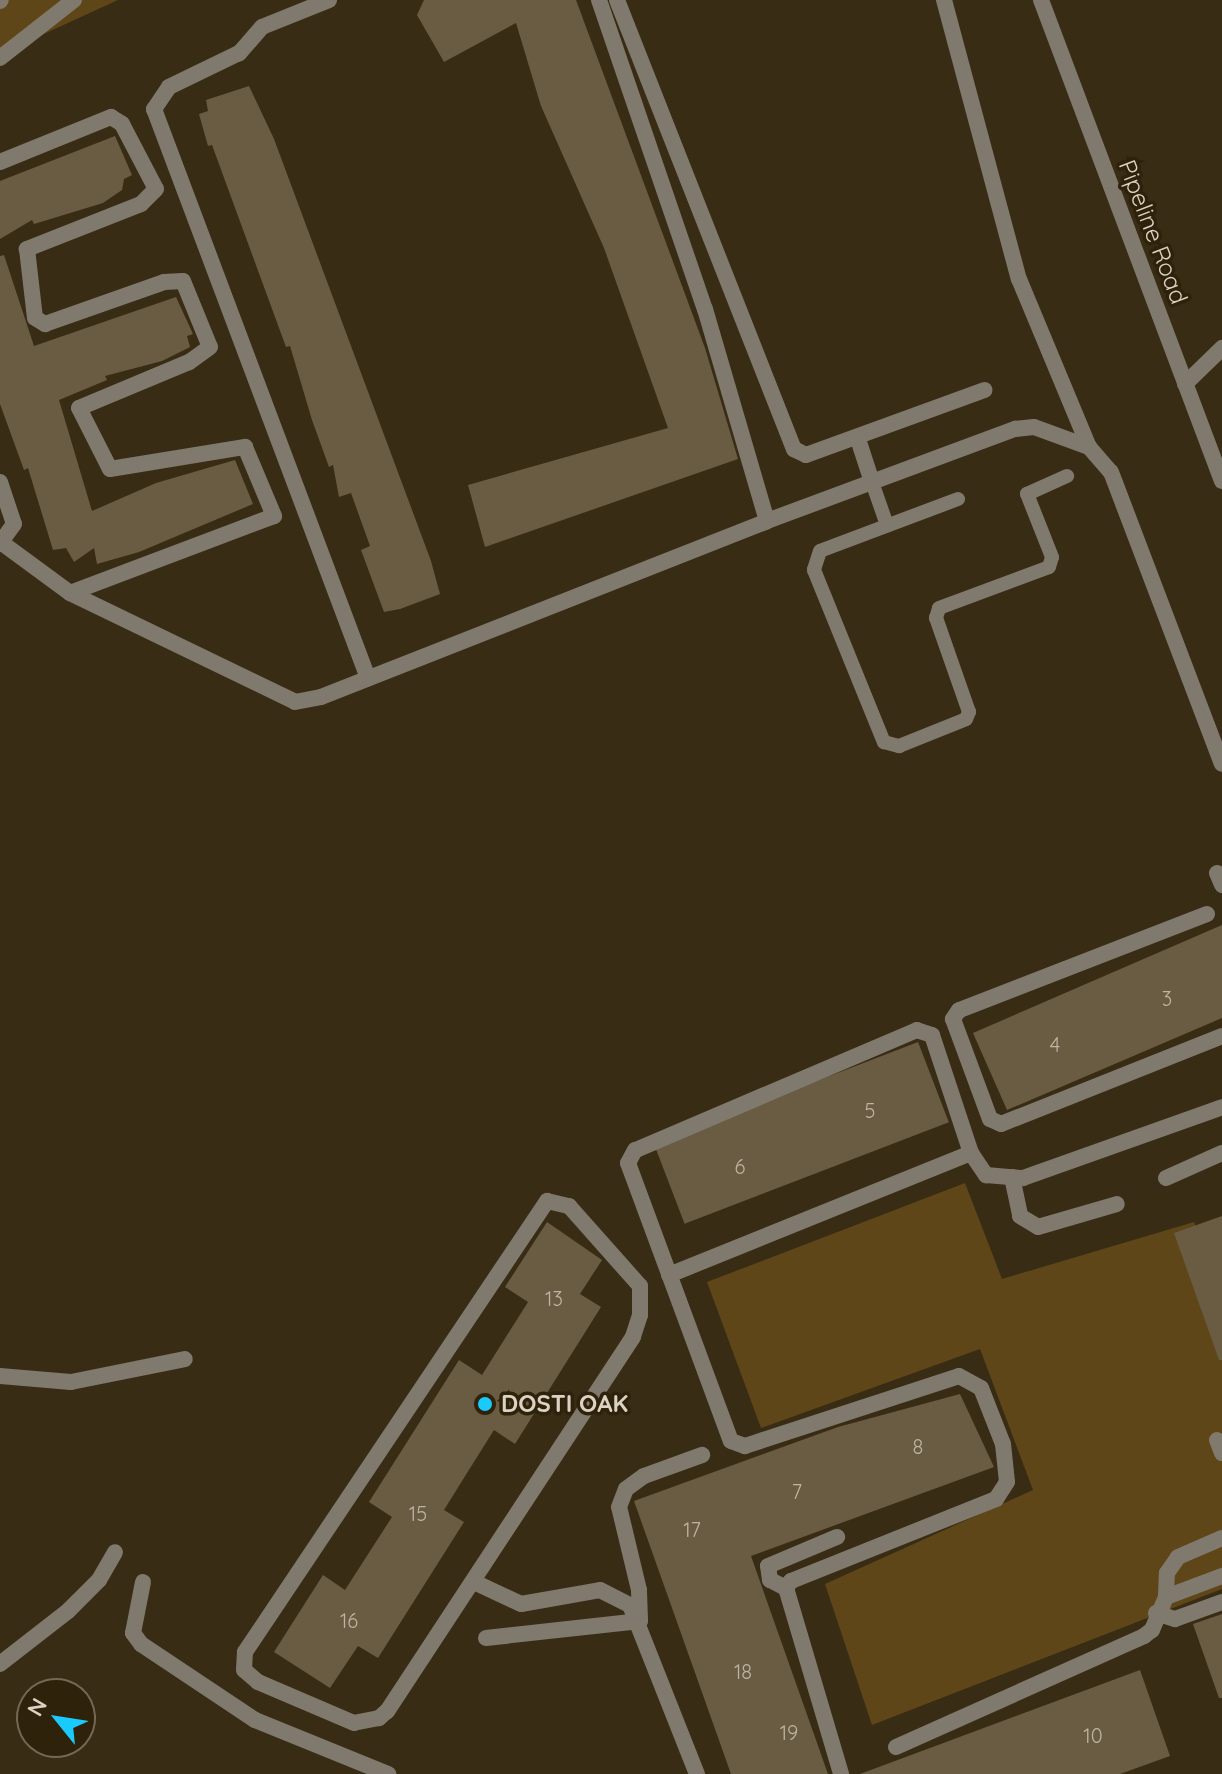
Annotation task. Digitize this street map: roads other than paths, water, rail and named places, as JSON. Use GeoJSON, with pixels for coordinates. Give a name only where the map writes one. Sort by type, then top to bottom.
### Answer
{"type":"FeatureCollection","features":[{"type":"Feature","properties":{"kind":"street"},"geometry":{"type":"LineString","coordinates":[[0,58],[74,0]]}},
{"type":"Feature","properties":{"kind":"street"},"geometry":{"type":"LineString","coordinates":[[329,0],[262,27],[239,53],[169,87],[154,109],[368,678]]}},
{"type":"Feature","properties":{"kind":"street"},"geometry":{"type":"LineString","coordinates":[[599,0],[700,294],[767,521]]}},
{"type":"Feature","properties":{"kind":"street"},"geometry":{"type":"LineString","coordinates":[[617,0],[794,449],[806,455],[858,439],[985,390]]}},
{"type":"Feature","properties":{"kind":"street"},"geometry":{"type":"LineString","coordinates":[[944,0],[1019,279],[1089,447],[1111,472],[1222,764]]}},
{"type":"Feature","properties":{"kind":"street","name":"Pipeline Road"},"geometry":{"type":"LineString","coordinates":[[1041,0],[1222,481]]}},
{"type":"Feature","properties":{"kind":"street"},"geometry":{"type":"LineString","coordinates":[[0,162],[111,117],[122,124],[156,189],[141,204],[27,249],[35,318],[45,324],[164,282],[183,281],[210,347],[189,362],[79,408],[110,469],[245,447],[274,516],[70,593]]}},
{"type":"Feature","properties":{"kind":"street"},"geometry":{"type":"LineString","coordinates":[[1185,384],[1222,348]]}},
{"type":"Feature","properties":{"kind":"street"},"geometry":{"type":"LineString","coordinates":[[0,482],[14,524],[1,543],[70,593],[295,702],[368,678],[767,521],[1015,429],[1049,430],[1089,447]]}},
{"type":"Feature","properties":{"kind":"street"},"geometry":{"type":"LineString","coordinates":[[858,439],[872,482]]}},
{"type":"Feature","properties":{"kind":"street"},"geometry":{"type":"LineString","coordinates":[[1207,914],[959,1010],[953,1019],[990,1119],[1001,1124],[1222,1036]]}},
{"type":"Feature","properties":{"kind":"street"},"geometry":{"type":"LineString","coordinates":[[786,1588],[791,1581],[996,1499],[1007,1482],[1003,1444],[981,1388],[959,1376],[745,1446],[731,1441],[628,1163],[635,1150],[917,1030],[932,1035],[971,1153],[986,1175],[1023,1178],[1222,1107]]}},
{"type":"Feature","properties":{"kind":"street"},"geometry":{"type":"LineString","coordinates":[[669,1275],[971,1153]]}},
{"type":"Feature","properties":{"kind":"street"},"geometry":{"type":"LineString","coordinates":[[1166,1178],[1222,1153]]}},
{"type":"Feature","properties":{"kind":"street"},"geometry":{"type":"LineString","coordinates":[[1012,1177],[1020,1216],[1038,1227],[1117,1204]]}},
{"type":"Feature","properties":{"kind":"street"},"geometry":{"type":"LineString","coordinates":[[547,1201],[569,1206],[640,1286],[640,1315],[633,1337],[474,1582],[379,1718],[354,1723],[258,1682],[244,1670],[245,1652],[547,1201]]}},
{"type":"Feature","properties":{"kind":"street"},"geometry":{"type":"LineString","coordinates":[[0,1376],[71,1382],[185,1359]]}},
{"type":"Feature","properties":{"kind":"street"},"geometry":{"type":"LineString","coordinates":[[640,1621],[639,1590],[619,1507],[626,1489],[644,1476],[702,1455]]}},
{"type":"Feature","properties":{"kind":"street"},"geometry":{"type":"LineString","coordinates":[[837,1537],[768,1566],[770,1580],[786,1588],[841,1774]]}},
{"type":"Feature","properties":{"kind":"street"},"geometry":{"type":"LineString","coordinates":[[896,1747],[1144,1636],[1152,1630],[1156,1613],[1166,1597],[1167,1573],[1178,1557],[1222,1538]]}},
{"type":"Feature","properties":{"kind":"street"},"geometry":{"type":"LineString","coordinates":[[0,1664],[68,1611],[99,1580],[115,1552]]}},
{"type":"Feature","properties":{"kind":"street"},"geometry":{"type":"LineString","coordinates":[[1166,1597],[1222,1576]]}},
{"type":"Feature","properties":{"kind":"street"},"geometry":{"type":"LineString","coordinates":[[143,1582],[133,1633],[141,1644],[255,1720],[388,1774]]}},
{"type":"Feature","properties":{"kind":"street"},"geometry":{"type":"LineString","coordinates":[[474,1582],[521,1604],[607,1592],[630,1605],[640,1621],[697,1774]]}},
{"type":"Feature","properties":{"kind":"street"},"geometry":{"type":"LineString","coordinates":[[1156,1613],[1175,1619],[1222,1602]]}},
{"type":"Feature","properties":{"kind":"street"},"geometry":{"type":"LineString","coordinates":[[486,1638],[640,1621]]}},
{"type":"Feature","properties":{"kind":"lane"},"geometry":{"type":"LineString","coordinates":[[958,499],[820,551],[814,570],[884,742],[899,746],[966,719],[969,712],[936,618],[939,608],[1049,567],[1052,557],[1027,494],[1067,476]]}},
{"type":"Feature","properties":{"kind":"lane"},"geometry":{"type":"LineString","coordinates":[[872,482],[887,525]]}},
{"type":"Feature","properties":{"kind":"place","name":"DOSTI OAK"},"geometry":{"type":"Point","coordinates":[485,1404]}}]}
